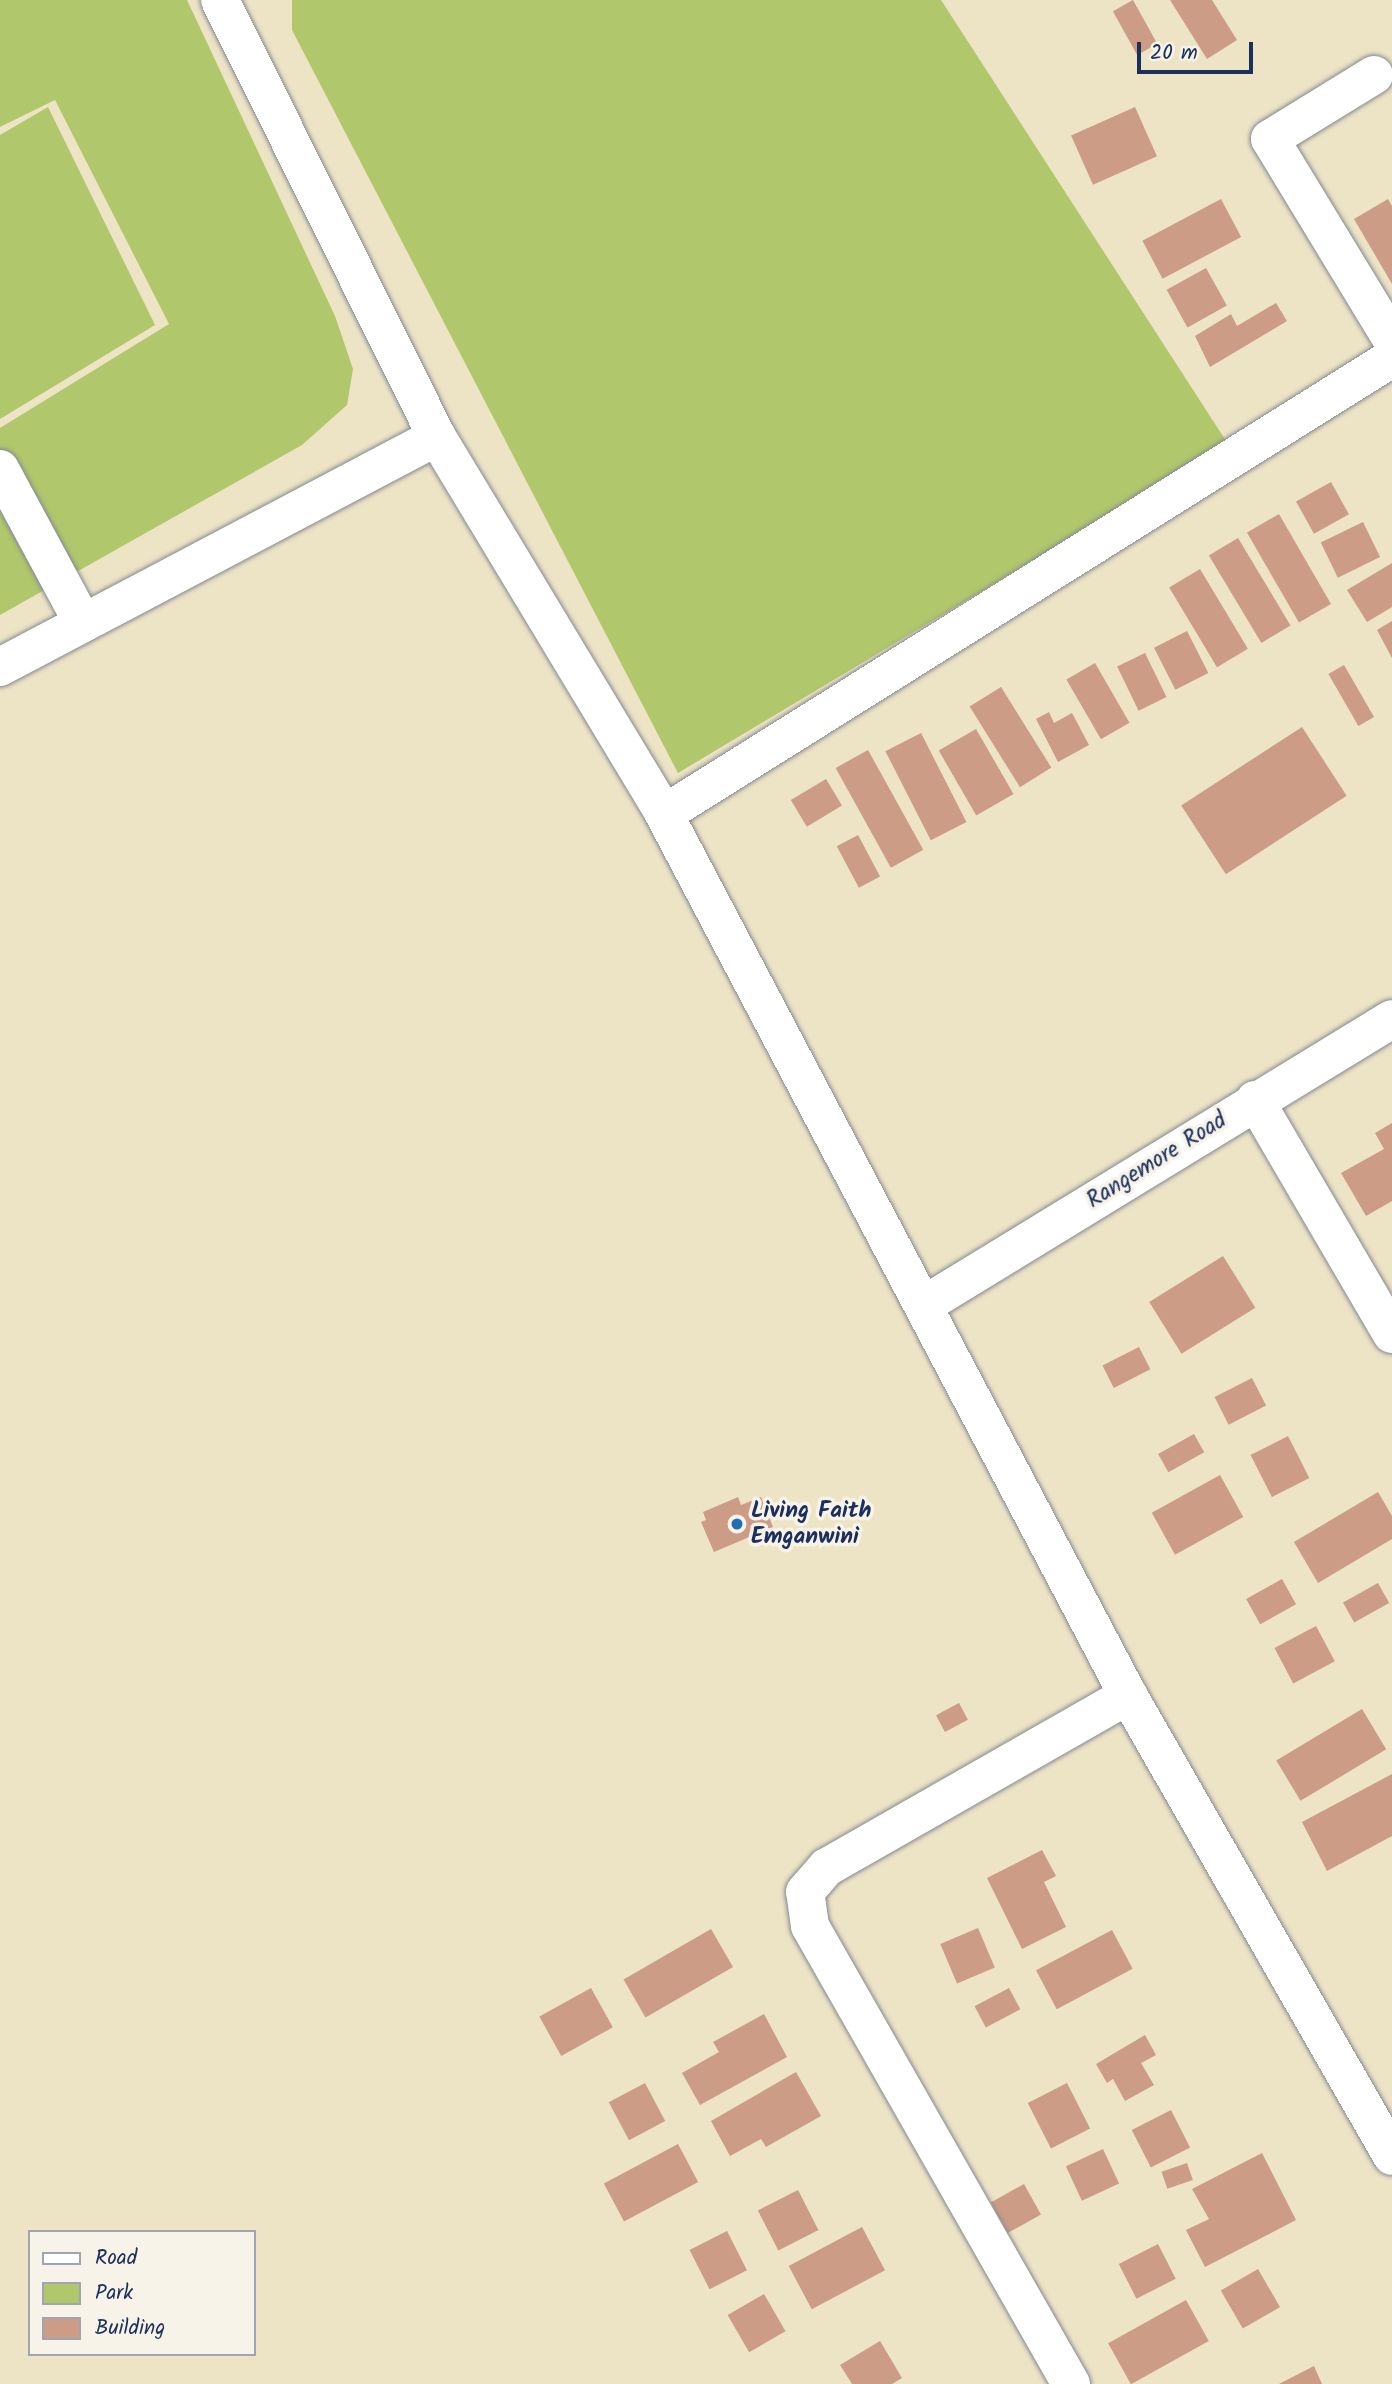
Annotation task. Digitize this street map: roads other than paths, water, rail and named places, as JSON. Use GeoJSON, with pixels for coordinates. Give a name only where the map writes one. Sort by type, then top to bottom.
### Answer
{"type":"FeatureCollection","features":[{"type":"Feature","properties":{"kind":"street"},"geometry":{"type":"LineString","coordinates":[[220,0],[437,437],[664,814],[1128,1695],[1392,2156]]}},
{"type":"Feature","properties":{"kind":"street"},"geometry":{"type":"LineString","coordinates":[[1374,75],[1270,139],[1392,340]]}},
{"type":"Feature","properties":{"kind":"street"},"geometry":{"type":"LineString","coordinates":[[664,814],[1392,358]]}},
{"type":"Feature","properties":{"kind":"street"},"geometry":{"type":"LineString","coordinates":[[0,667],[437,437]]}},
{"type":"Feature","properties":{"kind":"street"},"geometry":{"type":"LineString","coordinates":[[0,469],[83,623]]}},
{"type":"Feature","properties":{"kind":"street","name":"Rangemore Road"},"geometry":{"type":"LineString","coordinates":[[924,1305],[1255,1100],[1392,1019]]}},
{"type":"Feature","properties":{"kind":"street"},"geometry":{"type":"LineString","coordinates":[[1255,1100],[1392,1334]]}},
{"type":"Feature","properties":{"kind":"street"},"geometry":{"type":"LineString","coordinates":[[1072,2384],[810,1926],[805,1892],[827,1867],[1128,1695]]}},
{"type":"Feature","properties":{"kind":"place","name":"Living Faith Emganwini"},"geometry":{"type":"Point","coordinates":[737,1524]}}]}
